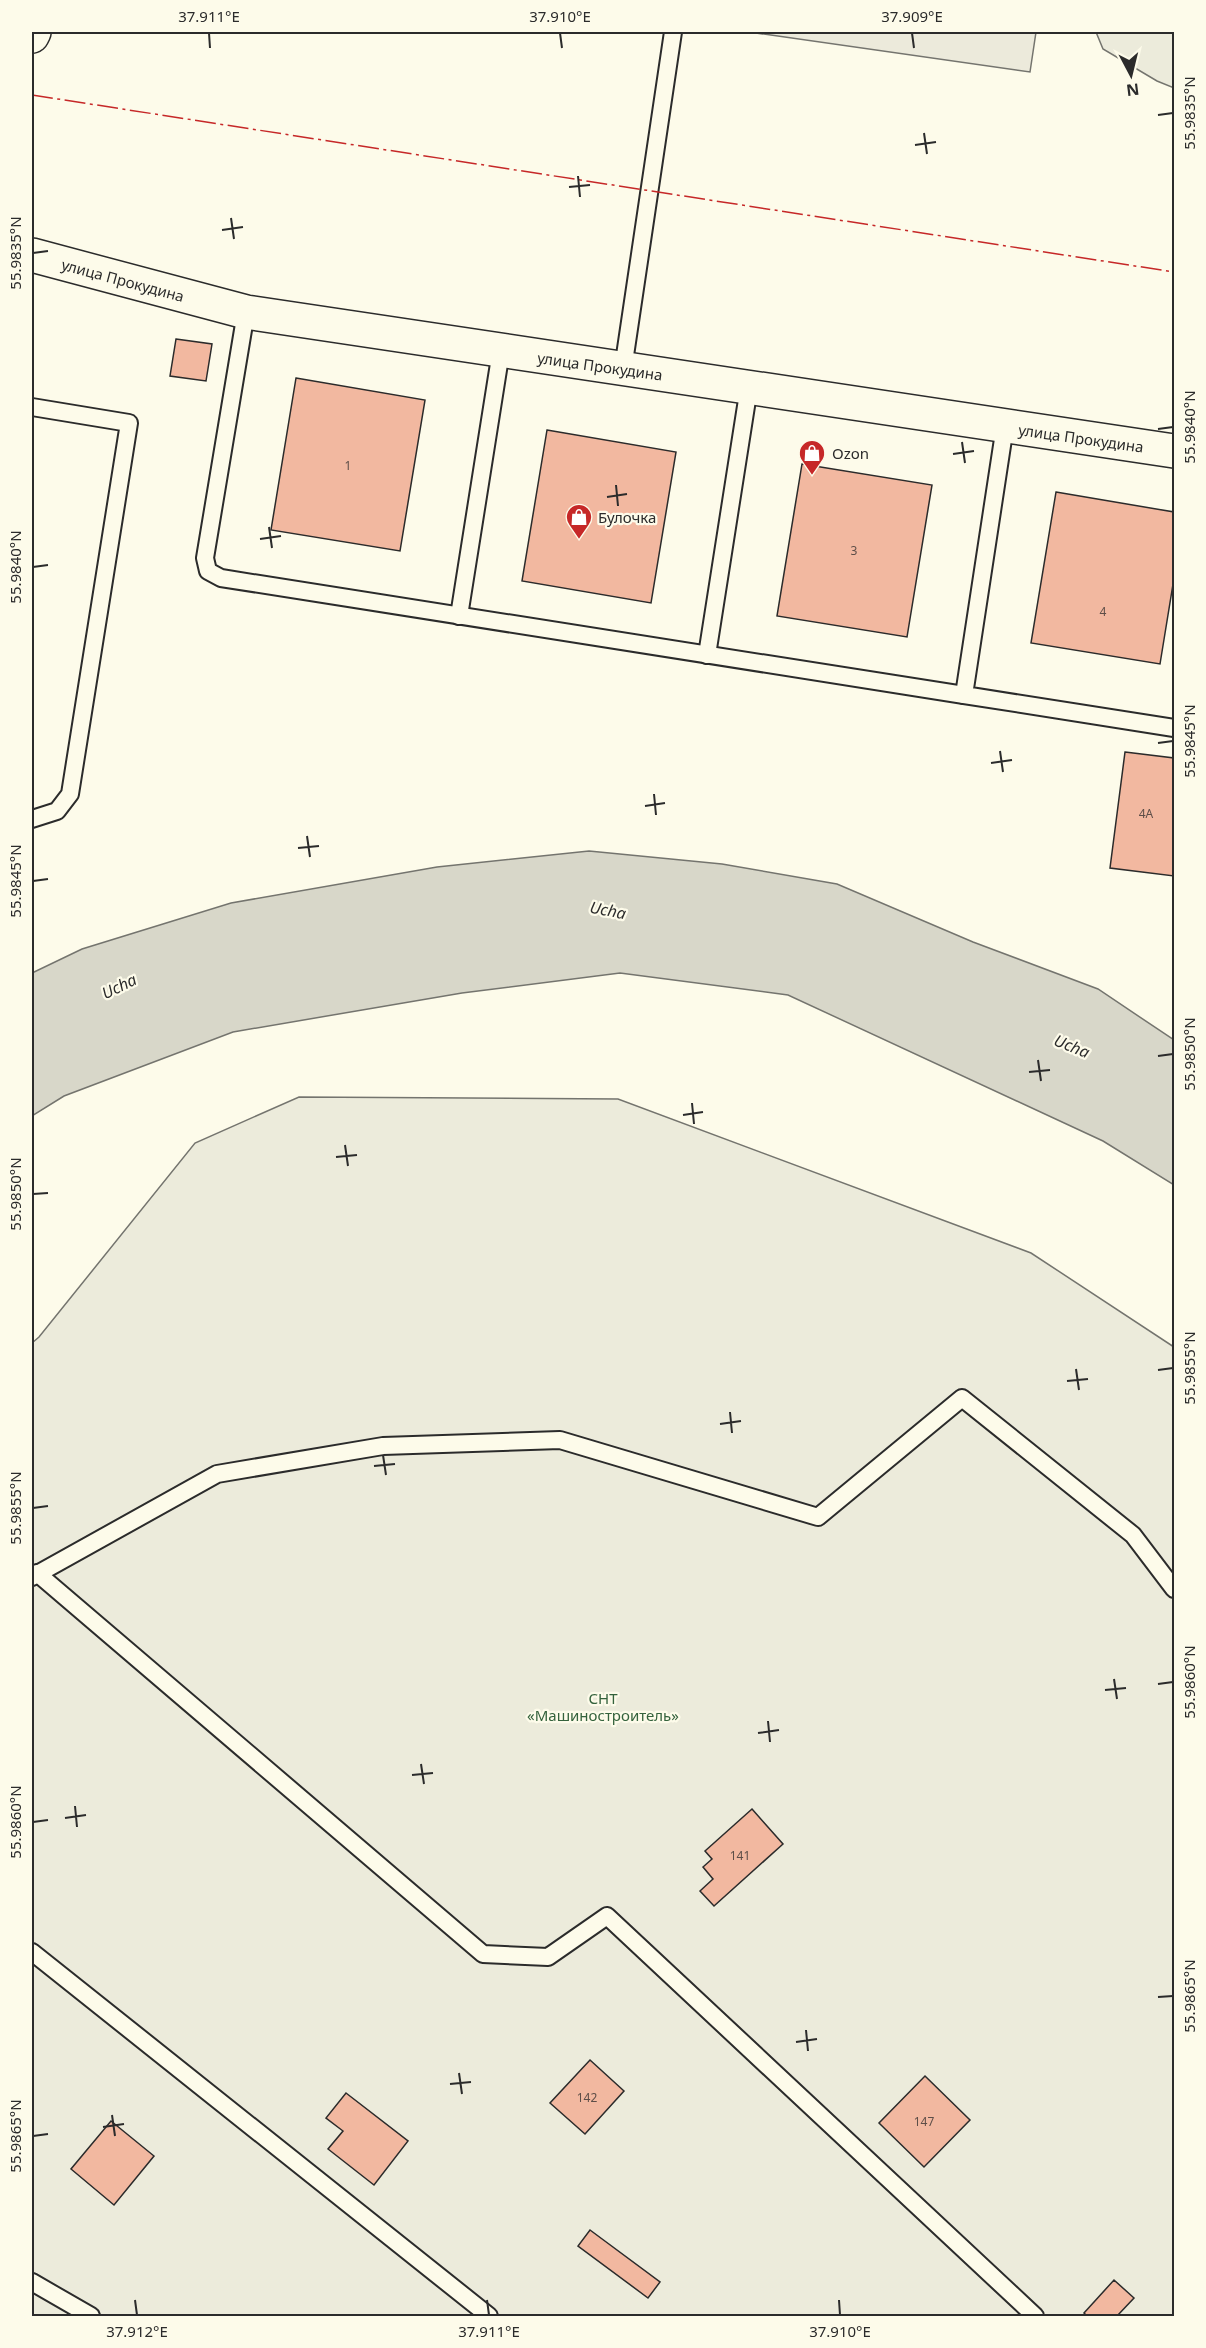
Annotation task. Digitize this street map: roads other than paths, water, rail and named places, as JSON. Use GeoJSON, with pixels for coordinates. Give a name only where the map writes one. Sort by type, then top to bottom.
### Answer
{"type":"FeatureCollection","features":[{"type":"Feature","properties":{"kind":"street"},"geometry":{"type":"LineString","coordinates":[[32,36],[34,32]]}},
{"type":"Feature","properties":{"kind":"street","name":"улица Прокудина"},"geometry":{"type":"LineString","coordinates":[[32,255],[246,312],[1174,452]]}},
{"type":"Feature","properties":{"kind":"lane"},"geometry":{"type":"LineString","coordinates":[[623,369],[673,32]]}},
{"type":"Feature","properties":{"kind":"lane"},"geometry":{"type":"LineString","coordinates":[[246,312],[206,558],[208,571],[221,578],[1174,728]]}},
{"type":"Feature","properties":{"kind":"lane"},"geometry":{"type":"LineString","coordinates":[[459,616],[501,351]]}},
{"type":"Feature","properties":{"kind":"lane"},"geometry":{"type":"LineString","coordinates":[[707,655],[749,387]]}},
{"type":"Feature","properties":{"kind":"lane"},"geometry":{"type":"LineString","coordinates":[[32,406],[129,423],[70,794],[57,811],[32,819]]}},
{"type":"Feature","properties":{"kind":"lane"},"geometry":{"type":"LineString","coordinates":[[964,695],[1005,426]]}},
{"type":"Feature","properties":{"kind":"lane"},"geometry":{"type":"LineString","coordinates":[[1035,2316],[607,1916],[548,1957],[483,1954],[34,1575],[217,1474],[383,1446],[560,1440],[818,1517],[962,1398],[1133,1535],[1174,1589]]}},
{"type":"Feature","properties":{"kind":"lane"},"geometry":{"type":"LineString","coordinates":[[32,1952],[489,2316]]}},
{"type":"Feature","properties":{"kind":"lane"},"geometry":{"type":"LineString","coordinates":[[32,2282],[92,2316]]}},
{"type":"Feature","properties":{"kind":"water","name":"Ucha"},"geometry":{"type":"Polygon","coordinates":[[[589,851],[722,864],[837,884],[973,942],[1098,989],[1174,1040],[1174,1185],[1103,1141],[788,995],[620,973],[462,993],[233,1032],[64,1096],[32,1116],[32,973],[82,949],[231,903],[437,867],[589,851]]]}},
{"type":"Feature","properties":{"kind":"place","name":"Ozon"},"geometry":{"type":"Point","coordinates":[812,476]}},
{"type":"Feature","properties":{"kind":"place","name":"Булочка"},"geometry":{"type":"Point","coordinates":[579,540]}},
{"type":"Feature","properties":{"kind":"park label","name":"СНТ «Машиностроитель»"},"geometry":{"type":"Point","coordinates":[603,1706]}}]}
